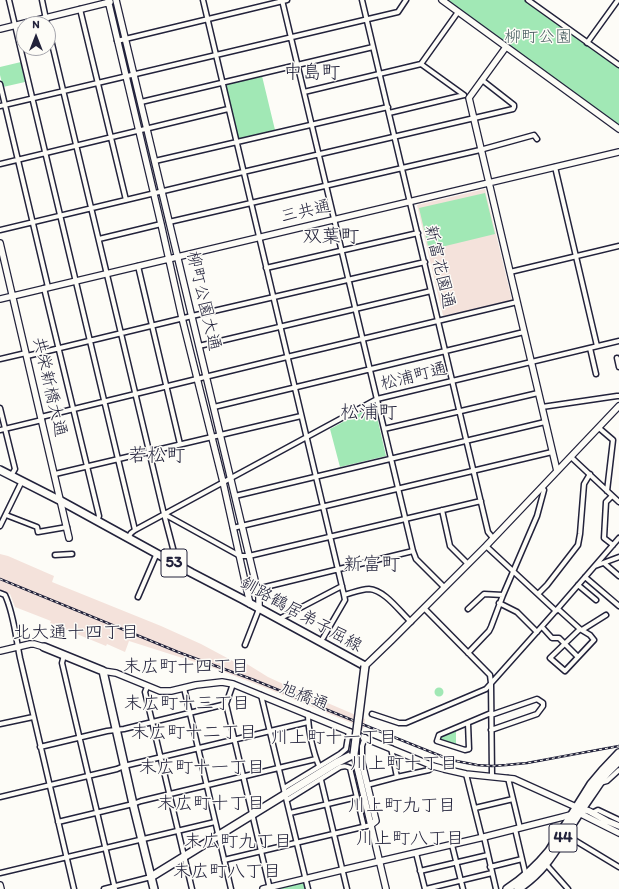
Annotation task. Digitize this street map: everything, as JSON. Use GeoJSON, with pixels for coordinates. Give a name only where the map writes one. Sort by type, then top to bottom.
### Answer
{"type":"FeatureCollection","features":[{"type":"Feature","properties":{"kind":"main road","name":"釧路鶴居弟子屈線"},"geometry":{"type":"LineString","coordinates":[[0,470],[61,500],[157,554],[365,666],[354,754]]}},
{"type":"Feature","properties":{"kind":"main road"},"geometry":{"type":"LineString","coordinates":[[44,647],[103,671],[154,889]]}},
{"type":"Feature","properties":{"kind":"main road","name":"44"},"geometry":{"type":"LineString","coordinates":[[518,889],[527,882],[544,862],[554,854],[566,834],[591,784],[619,753]]}},
{"type":"Feature","properties":{"kind":"main road"},"geometry":{"type":"LineString","coordinates":[[151,877],[336,763],[354,754]]}},
{"type":"Feature","properties":{"kind":"main road","name":"44"},"geometry":{"type":"LineString","coordinates":[[544,862],[549,851],[578,811],[607,773],[619,761]]}},
{"type":"Feature","properties":{"kind":"main road","name":"44"},"geometry":{"type":"LineString","coordinates":[[508,889],[527,882]]}},
{"type":"Feature","properties":{"kind":"street"},"geometry":{"type":"LineString","coordinates":[[9,0],[135,530]]}},
{"type":"Feature","properties":{"kind":"street"},"geometry":{"type":"LineString","coordinates":[[42,0],[45,16]]}},
{"type":"Feature","properties":{"kind":"street"},"geometry":{"type":"LineString","coordinates":[[56,17],[80,9],[117,0]]}},
{"type":"Feature","properties":{"kind":"street","name":"柳町公園大通"},"geometry":{"type":"LineString","coordinates":[[117,0],[125,39],[259,597],[259,609]]}},
{"type":"Feature","properties":{"kind":"street"},"geometry":{"type":"LineString","coordinates":[[203,0],[345,600],[323,638]]}},
{"type":"Feature","properties":{"kind":"street"},"geometry":{"type":"LineString","coordinates":[[117,41],[284,0],[297,65],[412,551],[416,559],[444,587]]}},
{"type":"Feature","properties":{"kind":"street","name":"新富花園通"},"geometry":{"type":"LineString","coordinates":[[362,0],[488,532],[494,538]]}},
{"type":"Feature","properties":{"kind":"street"},"geometry":{"type":"LineString","coordinates":[[0,106],[398,12],[406,0]]}},
{"type":"Feature","properties":{"kind":"street"},"geometry":{"type":"LineString","coordinates":[[442,0],[619,129]]}},
{"type":"Feature","properties":{"kind":"street"},"geometry":{"type":"LineString","coordinates":[[587,43],[618,0]]}},
{"type":"Feature","properties":{"kind":"street","name":"柳町公園大通"},"geometry":{"type":"LineString","coordinates":[[108,1],[182,318],[223,482],[250,604]]}},
{"type":"Feature","properties":{"kind":"street"},"geometry":{"type":"LineString","coordinates":[[530,1],[619,65]]}},
{"type":"Feature","properties":{"kind":"street"},"geometry":{"type":"LineString","coordinates":[[80,9],[126,200]]}},
{"type":"Feature","properties":{"kind":"street"},"geometry":{"type":"LineString","coordinates":[[304,92],[421,64],[458,12]]}},
{"type":"Feature","properties":{"kind":"street"},"geometry":{"type":"LineString","coordinates":[[0,29],[15,26]]}},
{"type":"Feature","properties":{"kind":"street"},"geometry":{"type":"LineString","coordinates":[[141,102],[373,47]]}},
{"type":"Feature","properties":{"kind":"street"},"geometry":{"type":"LineString","coordinates":[[389,113],[466,97],[482,80],[506,47]]}},
{"type":"Feature","properties":{"kind":"street"},"geometry":{"type":"LineString","coordinates":[[55,56],[175,556],[173,562]]}},
{"type":"Feature","properties":{"kind":"street"},"geometry":{"type":"LineString","coordinates":[[421,64],[466,97],[473,118],[489,183],[557,471]]}},
{"type":"Feature","properties":{"kind":"street"},"geometry":{"type":"LineString","coordinates":[[0,230],[513,109],[514,105],[482,80]]}},
{"type":"Feature","properties":{"kind":"street"},"geometry":{"type":"LineString","coordinates":[[0,84],[33,222],[59,348],[98,516],[97,521]]}},
{"type":"Feature","properties":{"kind":"street"},"geometry":{"type":"LineString","coordinates":[[155,161],[388,107]]}},
{"type":"Feature","properties":{"kind":"street"},"geometry":{"type":"LineString","coordinates":[[0,164],[228,109]]}},
{"type":"Feature","properties":{"kind":"street"},"geometry":{"type":"LineString","coordinates":[[169,222],[480,150],[534,135],[537,139]]}},
{"type":"Feature","properties":{"kind":"street","name":"三共通"},"geometry":{"type":"LineString","coordinates":[[0,299],[619,152]]}},
{"type":"Feature","properties":{"kind":"street"},"geometry":{"type":"LineString","coordinates":[[555,167],[597,346]]}},
{"type":"Feature","properties":{"kind":"street"},"geometry":{"type":"LineString","coordinates":[[99,239],[161,224]]}},
{"type":"Feature","properties":{"kind":"street"},"geometry":{"type":"LineString","coordinates":[[266,268],[418,233]]}},
{"type":"Feature","properties":{"kind":"street","name":"共栄新橋大通"},"geometry":{"type":"LineString","coordinates":[[0,243],[69,538]]}},
{"type":"Feature","properties":{"kind":"street"},"geometry":{"type":"LineString","coordinates":[[510,272],[619,246]]}},
{"type":"Feature","properties":{"kind":"street"},"geometry":{"type":"LineString","coordinates":[[0,360],[90,341],[182,318],[425,262]]}},
{"type":"Feature","properties":{"kind":"street"},"geometry":{"type":"LineString","coordinates":[[138,266],[180,444]]}},
{"type":"Feature","properties":{"kind":"street"},"geometry":{"type":"LineString","coordinates":[[199,346],[431,291]]}},
{"type":"Feature","properties":{"kind":"street"},"geometry":{"type":"LineString","coordinates":[[2,429],[167,386],[517,302]]}},
{"type":"Feature","properties":{"kind":"street"},"geometry":{"type":"LineString","coordinates":[[214,406],[524,332]]}},
{"type":"Feature","properties":{"kind":"street","name":"松浦町通"},"geometry":{"type":"LineString","coordinates":[[128,538],[135,530],[377,399],[619,341]]}},
{"type":"Feature","properties":{"kind":"street"},"geometry":{"type":"LineString","coordinates":[[590,348],[596,374]]}},
{"type":"Feature","properties":{"kind":"street"},"geometry":{"type":"LineString","coordinates":[[617,358],[619,367]]}},
{"type":"Feature","properties":{"kind":"street"},"geometry":{"type":"LineString","coordinates":[[384,429],[538,393]]}},
{"type":"Feature","properties":{"kind":"street"},"geometry":{"type":"LineString","coordinates":[[542,406],[619,396]]}},
{"type":"Feature","properties":{"kind":"street"},"geometry":{"type":"LineString","coordinates":[[365,666],[494,538],[619,406]]}},
{"type":"Feature","properties":{"kind":"street"},"geometry":{"type":"LineString","coordinates":[[0,408],[2,429],[15,469],[11,476]]}},
{"type":"Feature","properties":{"kind":"street"},"geometry":{"type":"LineString","coordinates":[[55,474],[301,416]]}},
{"type":"Feature","properties":{"kind":"street"},"geometry":{"type":"LineString","coordinates":[[234,496],[545,422]]}},
{"type":"Feature","properties":{"kind":"street"},"geometry":{"type":"LineString","coordinates":[[599,428],[613,440],[607,491]]}},
{"type":"Feature","properties":{"kind":"street"},"geometry":{"type":"LineString","coordinates":[[233,528],[552,452]]}},
{"type":"Feature","properties":{"kind":"street"},"geometry":{"type":"LineString","coordinates":[[571,457],[619,502]]}},
{"type":"Feature","properties":{"kind":"street"},"geometry":{"type":"LineString","coordinates":[[538,594],[547,585],[578,545],[584,484],[590,474]]}},
{"type":"Feature","properties":{"kind":"street"},"geometry":{"type":"LineString","coordinates":[[0,526],[22,481]]}},
{"type":"Feature","properties":{"kind":"street"},"geometry":{"type":"LineString","coordinates":[[468,653],[491,627],[502,595],[537,516],[544,490],[541,488]]}},
{"type":"Feature","properties":{"kind":"street"},"geometry":{"type":"LineString","coordinates":[[612,496],[606,502],[604,538],[613,544]]}},
{"type":"Feature","properties":{"kind":"street"},"geometry":{"type":"LineString","coordinates":[[164,514],[240,556],[249,556],[481,501]]}},
{"type":"Feature","properties":{"kind":"street"},"geometry":{"type":"LineString","coordinates":[[442,510],[450,546],[468,564]]}},
{"type":"Feature","properties":{"kind":"street"},"geometry":{"type":"LineString","coordinates":[[6,515],[37,527],[38,532],[67,527]]}},
{"type":"Feature","properties":{"kind":"street"},"geometry":{"type":"LineString","coordinates":[[372,714],[399,723],[406,723],[486,689],[619,538]]}},
{"type":"Feature","properties":{"kind":"street"},"geometry":{"type":"LineString","coordinates":[[486,546],[538,594],[581,630],[590,635],[594,640],[565,671],[550,658],[581,630],[606,615]]}},
{"type":"Feature","properties":{"kind":"street"},"geometry":{"type":"LineString","coordinates":[[257,589],[412,551]]}},
{"type":"Feature","properties":{"kind":"street"},"geometry":{"type":"LineString","coordinates":[[55,555],[72,554]]}},
{"type":"Feature","properties":{"kind":"street"},"geometry":{"type":"LineString","coordinates":[[138,597],[157,554]]}},
{"type":"Feature","properties":{"kind":"street"},"geometry":{"type":"LineString","coordinates":[[595,566],[619,557]]}},
{"type":"Feature","properties":{"kind":"street"},"geometry":{"type":"LineString","coordinates":[[604,563],[619,576]]}},
{"type":"Feature","properties":{"kind":"street"},"geometry":{"type":"LineString","coordinates":[[585,577],[619,606]]}},
{"type":"Feature","properties":{"kind":"street"},"geometry":{"type":"LineString","coordinates":[[578,585],[596,600]]}},
{"type":"Feature","properties":{"kind":"street"},"geometry":{"type":"LineString","coordinates":[[279,619],[342,586]]}},
{"type":"Feature","properties":{"kind":"street"},"geometry":{"type":"LineString","coordinates":[[344,595],[369,589],[377,591],[383,594],[411,622]]}},
{"type":"Feature","properties":{"kind":"street"},"geometry":{"type":"LineString","coordinates":[[0,593],[5,595],[8,600],[19,656],[74,889]]}},
{"type":"Feature","properties":{"kind":"street"},"geometry":{"type":"LineString","coordinates":[[468,609],[484,594],[502,595]]}},
{"type":"Feature","properties":{"kind":"street"},"geometry":{"type":"LineString","coordinates":[[499,603],[517,612],[537,632]]}},
{"type":"Feature","properties":{"kind":"street"},"geometry":{"type":"LineString","coordinates":[[424,608],[490,675],[492,776]]}},
{"type":"Feature","properties":{"kind":"street"},"geometry":{"type":"LineString","coordinates":[[245,645],[259,609]]}},
{"type":"Feature","properties":{"kind":"street"},"geometry":{"type":"LineString","coordinates":[[542,627],[552,638],[559,638],[578,657]]}},
{"type":"Feature","properties":{"kind":"street"},"geometry":{"type":"LineString","coordinates":[[0,652],[34,644],[44,647]]}},
{"type":"Feature","properties":{"kind":"street"},"geometry":{"type":"LineString","coordinates":[[64,655],[62,663],[114,888]]}},
{"type":"Feature","properties":{"kind":"street","name":"旭橋通"},"geometry":{"type":"LineString","coordinates":[[103,671],[116,673],[147,687],[160,691],[171,691],[196,685],[222,682],[234,684],[433,766],[466,774],[508,778],[521,781],[578,811]]}},
{"type":"Feature","properties":{"kind":"street"},"geometry":{"type":"LineString","coordinates":[[234,684],[226,704],[261,851],[268,889],[306,878],[452,845],[559,818],[578,811],[592,813],[619,826]]}},
{"type":"Feature","properties":{"kind":"street"},"geometry":{"type":"LineString","coordinates":[[147,687],[145,692],[192,889]]}},
{"type":"Feature","properties":{"kind":"street"},"geometry":{"type":"LineString","coordinates":[[184,688],[231,889]]}},
{"type":"Feature","properties":{"kind":"street"},"geometry":{"type":"LineString","coordinates":[[261,695],[308,889]]}},
{"type":"Feature","properties":{"kind":"street"},"geometry":{"type":"LineString","coordinates":[[468,723],[469,748],[465,750],[437,741],[439,735],[468,723],[491,714],[537,699],[543,703],[543,706],[537,714],[492,730]]}},
{"type":"Feature","properties":{"kind":"street"},"geometry":{"type":"LineString","coordinates":[[40,747],[116,729],[124,729],[226,704]]}},
{"type":"Feature","properties":{"kind":"street"},"geometry":{"type":"LineString","coordinates":[[308,714],[308,722],[316,759],[319,766]]}},
{"type":"Feature","properties":{"kind":"street"},"geometry":{"type":"LineString","coordinates":[[0,724],[33,717]]}},
{"type":"Feature","properties":{"kind":"street"},"geometry":{"type":"LineString","coordinates":[[0,797],[308,722]]}},
{"type":"Feature","properties":{"kind":"street"},"geometry":{"type":"LineString","coordinates":[[285,794],[319,766],[346,749],[349,731]]}},
{"type":"Feature","properties":{"kind":"street"},"geometry":{"type":"LineString","coordinates":[[224,860],[364,827],[371,825],[376,821],[362,763],[362,746],[365,737]]}},
{"type":"Feature","properties":{"kind":"street"},"geometry":{"type":"LineString","coordinates":[[390,748],[397,777]]}},
{"type":"Feature","properties":{"kind":"street"},"geometry":{"type":"LineString","coordinates":[[354,754],[386,889]]}},
{"type":"Feature","properties":{"kind":"street"},"geometry":{"type":"LineString","coordinates":[[58,822],[316,759]]}},
{"type":"Feature","properties":{"kind":"street"},"geometry":{"type":"LineString","coordinates":[[285,794],[321,780],[340,767],[347,766],[350,768],[364,827]]}},
{"type":"Feature","properties":{"kind":"street"},"geometry":{"type":"LineString","coordinates":[[368,785],[429,770],[433,766]]}},
{"type":"Feature","properties":{"kind":"street"},"geometry":{"type":"LineString","coordinates":[[600,783],[608,781],[619,770]]}},
{"type":"Feature","properties":{"kind":"street"},"geometry":{"type":"LineString","coordinates":[[466,774],[496,889]]}},
{"type":"Feature","properties":{"kind":"street"},"geometry":{"type":"LineString","coordinates":[[508,778],[527,882]]}},
{"type":"Feature","properties":{"kind":"street"},"geometry":{"type":"LineString","coordinates":[[321,780],[347,889]]}},
{"type":"Feature","properties":{"kind":"street"},"geometry":{"type":"LineString","coordinates":[[290,813],[357,798]]}},
{"type":"Feature","properties":{"kind":"street"},"geometry":{"type":"LineString","coordinates":[[475,808],[513,799]]}},
{"type":"Feature","properties":{"kind":"street"},"geometry":{"type":"LineString","coordinates":[[592,813],[598,810],[619,820]]}},
{"type":"Feature","properties":{"kind":"street"},"geometry":{"type":"LineString","coordinates":[[578,811],[619,833]]}},
{"type":"Feature","properties":{"kind":"street"},"geometry":{"type":"LineString","coordinates":[[0,873],[215,822]]}},
{"type":"Feature","properties":{"kind":"street"},"geometry":{"type":"LineString","coordinates":[[566,834],[619,867]]}},
{"type":"Feature","properties":{"kind":"street"},"geometry":{"type":"LineString","coordinates":[[452,845],[463,889]]}},
{"type":"Feature","properties":{"kind":"street"},"geometry":{"type":"LineString","coordinates":[[416,853],[425,889],[492,873]]}},
{"type":"Feature","properties":{"kind":"street"},"geometry":{"type":"LineString","coordinates":[[420,871],[488,855]]}},
{"type":"Feature","properties":{"kind":"street"},"geometry":{"type":"LineString","coordinates":[[490,867],[522,859]]}},
{"type":"Feature","properties":{"kind":"street"},"geometry":{"type":"LineString","coordinates":[[544,862],[568,889]]}},
{"type":"Feature","properties":{"kind":"street"},"geometry":{"type":"LineString","coordinates":[[104,889],[114,888],[151,877]]}},
{"type":"Feature","properties":{"kind":"street"},"geometry":{"type":"LineString","coordinates":[[0,885],[1,889]]}},
{"type":"Feature","properties":{"kind":"shaded area"},"geometry":{"type":"Polygon","coordinates":[[[485,189],[512,300],[443,316],[417,205],[485,189]]]}},
{"type":"Feature","properties":{"kind":"shaded area"},"geometry":{"type":"Polygon","coordinates":[[[0,554],[54,576],[52,582],[161,626],[201,644],[244,667],[247,664],[268,677],[365,719],[364,728],[214,668],[129,641],[125,652],[107,644],[106,646],[50,623],[51,621],[15,607],[10,594],[0,590],[0,554]]]}},
{"type":"Feature","properties":{"kind":"green space","name":"柳町公園"},"geometry":{"type":"Polygon","coordinates":[[[447,0],[525,0],[619,68],[619,125],[447,0]]]}},
{"type":"Feature","properties":{"kind":"green space"},"geometry":{"type":"Polygon","coordinates":[[[21,62],[25,82],[3,87],[0,67],[21,62]]]}},
{"type":"Feature","properties":{"kind":"green space"},"geometry":{"type":"Polygon","coordinates":[[[262,76],[275,130],[238,139],[225,85],[262,76]]]}},
{"type":"Feature","properties":{"kind":"green space"},"geometry":{"type":"Polygon","coordinates":[[[485,193],[495,234],[429,250],[419,208],[485,193]]]}},
{"type":"Feature","properties":{"kind":"green space"},"geometry":{"type":"Polygon","coordinates":[[[371,407],[375,408],[386,456],[340,467],[330,429],[371,407]]]}},
{"type":"Feature","properties":{"kind":"green space"},"geometry":{"type":"Polygon","coordinates":[[[439,687],[444,692],[439,697],[434,692],[439,687]]]}},
{"type":"Feature","properties":{"kind":"green space"},"geometry":{"type":"Polygon","coordinates":[[[456,729],[456,746],[439,740],[440,736],[456,729]]]}},
{"type":"Feature","properties":{"kind":"green space"},"geometry":{"type":"Polygon","coordinates":[[[304,883],[306,889],[275,889],[304,883]]]}},
{"type":"Feature","properties":{"kind":"railway"},"geometry":{"type":"LineString","coordinates":[[0,579],[178,652],[254,680],[451,760],[477,765],[506,765],[527,763],[619,746]]}},
{"type":"Feature","properties":{"kind":"district","name":"中島町"},"geometry":{"type":"Point","coordinates":[312,73]}},
{"type":"Feature","properties":{"kind":"district","name":"双葉町"},"geometry":{"type":"Point","coordinates":[331,237]}},
{"type":"Feature","properties":{"kind":"district","name":"松浦町"},"geometry":{"type":"Point","coordinates":[369,413]}},
{"type":"Feature","properties":{"kind":"district","name":"若松町"},"geometry":{"type":"Point","coordinates":[157,456]}},
{"type":"Feature","properties":{"kind":"district","name":"新富町"},"geometry":{"type":"Point","coordinates":[372,565]}},
{"type":"Feature","properties":{"kind":"district","name":"北大通十四丁目"},"geometry":{"type":"Point","coordinates":[76,633]}},
{"type":"Feature","properties":{"kind":"district","name":"末広町十四丁目"},"geometry":{"type":"Point","coordinates":[186,667]}},
{"type":"Feature","properties":{"kind":"district","name":"末広町十三丁目"},"geometry":{"type":"Point","coordinates":[187,704]}},
{"type":"Feature","properties":{"kind":"district","name":"末広町十二丁目"},"geometry":{"type":"Point","coordinates":[194,733]}},
{"type":"Feature","properties":{"kind":"district","name":"川上町十一丁目"},"geometry":{"type":"Point","coordinates":[334,738]}},
{"type":"Feature","properties":{"kind":"district","name":"川上町十丁目"},"geometry":{"type":"Point","coordinates":[404,764]}},
{"type":"Feature","properties":{"kind":"district","name":"末広町十一丁目"},"geometry":{"type":"Point","coordinates":[202,768]}},
{"type":"Feature","properties":{"kind":"district","name":"末広町十丁目"},"geometry":{"type":"Point","coordinates":[211,804]}},
{"type":"Feature","properties":{"kind":"district","name":"川上町九丁目"},"geometry":{"type":"Point","coordinates":[402,806]}},
{"type":"Feature","properties":{"kind":"district","name":"川上町八丁目"},"geometry":{"type":"Point","coordinates":[410,839]}},
{"type":"Feature","properties":{"kind":"district","name":"末広町九丁目"},"geometry":{"type":"Point","coordinates":[238,842]}},
{"type":"Feature","properties":{"kind":"district","name":"末広町八丁目"},"geometry":{"type":"Point","coordinates":[227,872]}}]}
